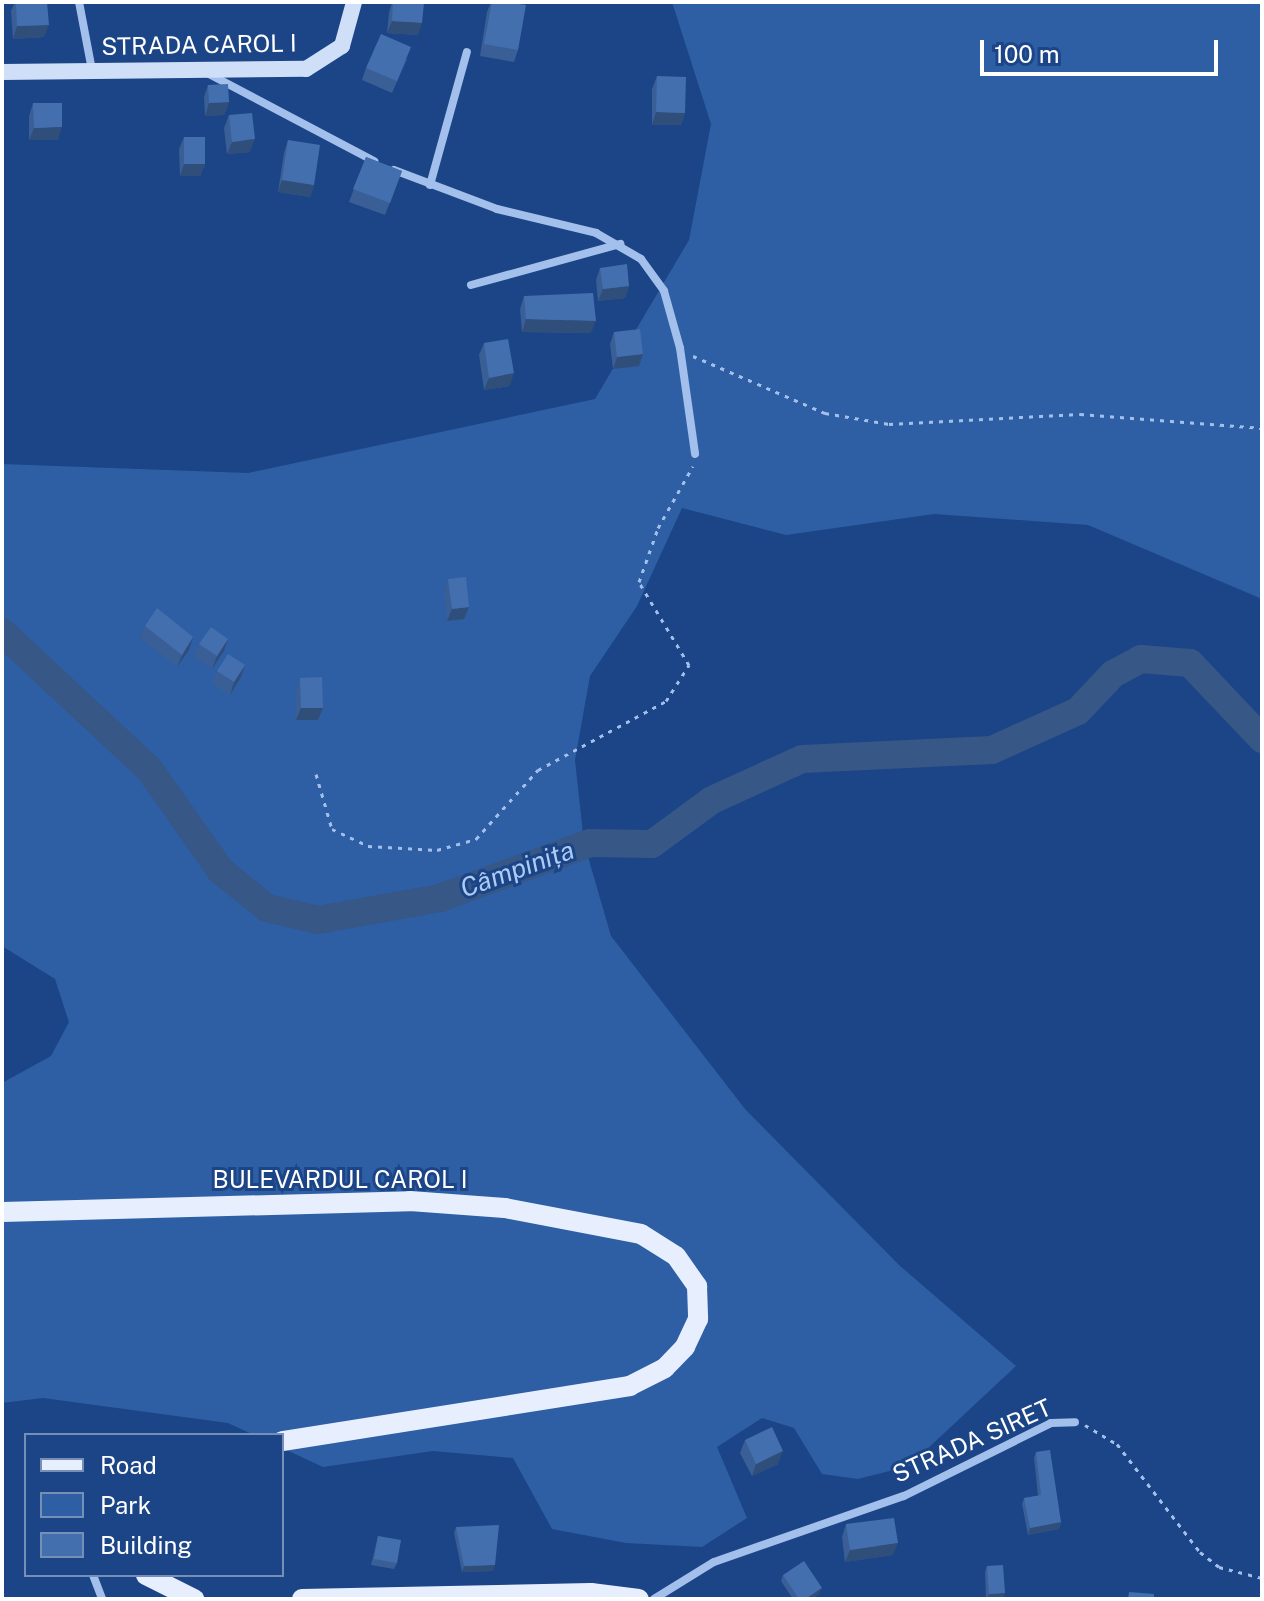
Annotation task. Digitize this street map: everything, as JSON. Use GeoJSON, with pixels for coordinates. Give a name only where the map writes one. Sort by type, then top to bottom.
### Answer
{"type":"FeatureCollection","features":[{"type":"Feature","properties":{"kind":"main road","name":"STRADA CAROL I"},"geometry":{"type":"LineString","coordinates":[[2,72],[202,70],[315,65],[342,46],[354,2]]}},
{"type":"Feature","properties":{"kind":"main road","name":"BULEVARDUL CAROL I"},"geometry":{"type":"LineString","coordinates":[[2,1212],[410,1201],[491,1207],[641,1234],[676,1256],[697,1286],[698,1319],[685,1347],[665,1368],[630,1386],[284,1441]]}},
{"type":"Feature","properties":{"kind":"main road"},"geometry":{"type":"LineString","coordinates":[[150,1577],[194,1599]]}},
{"type":"Feature","properties":{"kind":"main road"},"geometry":{"type":"LineString","coordinates":[[302,1599],[639,1599]]}},
{"type":"Feature","properties":{"kind":"street"},"geometry":{"type":"LineString","coordinates":[[79,2],[92,70]]}},
{"type":"Feature","properties":{"kind":"street"},"geometry":{"type":"LineString","coordinates":[[430,185],[467,52]]}},
{"type":"Feature","properties":{"kind":"street"},"geometry":{"type":"LineString","coordinates":[[202,70],[331,142],[430,185],[620,244],[657,278],[680,348],[695,454]]}},
{"type":"Feature","properties":{"kind":"street"},"geometry":{"type":"LineString","coordinates":[[471,285],[620,244]]}},
{"type":"Feature","properties":{"kind":"street","name":"STRADA SIRET"},"geometry":{"type":"LineString","coordinates":[[654,1599],[714,1562],[904,1496],[1051,1423],[1075,1422]]}},
{"type":"Feature","properties":{"kind":"street"},"geometry":{"type":"LineString","coordinates":[[94,1577],[102,1599]]}},
{"type":"Feature","properties":{"kind":"path"},"geometry":{"type":"LineString","coordinates":[[680,348],[780,397],[889,424],[1080,414],[1262,428]]}},
{"type":"Feature","properties":{"kind":"path"},"geometry":{"type":"LineString","coordinates":[[316,774],[332,829],[368,846],[437,850],[476,839],[538,770],[666,701],[689,665],[639,582],[695,454]]}},
{"type":"Feature","properties":{"kind":"path","name":"STRADA SIRET"},"geometry":{"type":"LineString","coordinates":[[1075,1422],[1117,1444],[1200,1552],[1219,1567],[1262,1578]]}},
{"type":"Feature","properties":{"kind":"green space"},"geometry":{"type":"Polygon","coordinates":[[[672,2],[1262,2],[1262,599],[1088,525],[934,514],[786,535],[682,508],[637,606],[590,676],[575,760],[584,843],[611,936],[745,1109],[899,1265],[1016,1366],[909,1466],[858,1479],[822,1474],[794,1428],[762,1418],[717,1447],[747,1518],[702,1547],[626,1543],[552,1529],[513,1458],[433,1451],[323,1467],[284,1449],[284,1433],[250,1433],[228,1423],[43,1398],[2,1403],[2,1083],[51,1056],[69,1022],[55,979],[2,946],[2,464],[248,473],[595,399],[689,240],[711,124],[672,2]]]}},
{"type":"Feature","properties":{"kind":"building"},"geometry":{"type":"Polygon","coordinates":[[[16,2],[47,2],[49,25],[17,26],[16,2]]]}},
{"type":"Feature","properties":{"kind":"building"},"geometry":{"type":"Polygon","coordinates":[[[393,2],[424,3],[422,23],[392,21],[393,2]]]}},
{"type":"Feature","properties":{"kind":"building"},"geometry":{"type":"Polygon","coordinates":[[[492,2],[526,5],[518,50],[484,44],[492,2]]]}},
{"type":"Feature","properties":{"kind":"building"},"geometry":{"type":"Polygon","coordinates":[[[381,34],[411,47],[397,81],[366,68],[381,34]]]}},
{"type":"Feature","properties":{"kind":"building"},"geometry":{"type":"Polygon","coordinates":[[[657,76],[686,77],[685,113],[656,112],[657,76]]]}},
{"type":"Feature","properties":{"kind":"building"},"geometry":{"type":"Polygon","coordinates":[[[228,84],[229,102],[209,103],[208,85],[228,84]]]}},
{"type":"Feature","properties":{"kind":"building"},"geometry":{"type":"Polygon","coordinates":[[[33,103],[62,103],[62,127],[34,128],[33,103]]]}},
{"type":"Feature","properties":{"kind":"building"},"geometry":{"type":"Polygon","coordinates":[[[252,113],[255,139],[232,142],[229,115],[252,113]]]}},
{"type":"Feature","properties":{"kind":"building"},"geometry":{"type":"Polygon","coordinates":[[[184,137],[205,137],[205,164],[184,164],[184,137]]]}},
{"type":"Feature","properties":{"kind":"building"},"geometry":{"type":"Polygon","coordinates":[[[288,140],[320,145],[314,185],[282,180],[288,140]]]}},
{"type":"Feature","properties":{"kind":"building"},"geometry":{"type":"Polygon","coordinates":[[[366,157],[402,171],[390,203],[353,189],[366,157]]]}},
{"type":"Feature","properties":{"kind":"building"},"geometry":{"type":"Polygon","coordinates":[[[627,264],[629,286],[603,289],[600,268],[627,264]]]}},
{"type":"Feature","properties":{"kind":"building"},"geometry":{"type":"Polygon","coordinates":[[[593,293],[596,321],[526,319],[524,296],[593,293]]]}},
{"type":"Feature","properties":{"kind":"building"},"geometry":{"type":"Polygon","coordinates":[[[640,329],[643,354],[617,357],[614,332],[640,329]]]}},
{"type":"Feature","properties":{"kind":"building"},"geometry":{"type":"Polygon","coordinates":[[[508,339],[514,373],[489,378],[484,343],[508,339]]]}},
{"type":"Feature","properties":{"kind":"building"},"geometry":{"type":"Polygon","coordinates":[[[466,577],[469,607],[452,609],[448,579],[466,577]]]}},
{"type":"Feature","properties":{"kind":"building"},"geometry":{"type":"Polygon","coordinates":[[[157,608],[193,637],[182,655],[145,626],[157,608]]]}},
{"type":"Feature","properties":{"kind":"building"},"geometry":{"type":"Polygon","coordinates":[[[211,627],[228,639],[217,656],[199,644],[211,627]]]}},
{"type":"Feature","properties":{"kind":"building"},"geometry":{"type":"Polygon","coordinates":[[[228,654],[245,665],[234,682],[217,671],[228,654]]]}},
{"type":"Feature","properties":{"kind":"building"},"geometry":{"type":"Polygon","coordinates":[[[322,677],[323,708],[301,708],[300,678],[322,677]]]}},
{"type":"Feature","properties":{"kind":"building"},"geometry":{"type":"Polygon","coordinates":[[[772,1427],[783,1451],[756,1464],[745,1440],[772,1427]]]}},
{"type":"Feature","properties":{"kind":"building"},"geometry":{"type":"Polygon","coordinates":[[[1050,1450],[1061,1522],[1030,1528],[1024,1498],[1041,1495],[1036,1452],[1050,1450]]]}},
{"type":"Feature","properties":{"kind":"building"},"geometry":{"type":"Polygon","coordinates":[[[894,1518],[898,1543],[850,1550],[846,1524],[894,1518]]]}},
{"type":"Feature","properties":{"kind":"building"},"geometry":{"type":"Polygon","coordinates":[[[499,1525],[495,1565],[464,1566],[456,1527],[499,1525]]]}},
{"type":"Feature","properties":{"kind":"building"},"geometry":{"type":"Polygon","coordinates":[[[378,1536],[401,1540],[397,1563],[374,1559],[378,1536]]]}},
{"type":"Feature","properties":{"kind":"building"},"geometry":{"type":"Polygon","coordinates":[[[804,1561],[822,1588],[805,1599],[799,1599],[783,1575],[804,1561]]]}},
{"type":"Feature","properties":{"kind":"building"},"geometry":{"type":"Polygon","coordinates":[[[1003,1565],[1005,1593],[989,1594],[987,1566],[1003,1565]]]}},
{"type":"Feature","properties":{"kind":"building"},"geometry":{"type":"Polygon","coordinates":[[[1129,1592],[1154,1594],[1154,1599],[1128,1599],[1129,1592]]]}},
{"type":"Feature","properties":{"kind":"waterway","name":"Câmpinița"},"geometry":{"type":"LineString","coordinates":[[2,632],[149,769],[221,871],[267,908],[318,920],[440,898],[590,843],[652,844],[712,800],[802,759],[992,750],[1078,711],[1113,674],[1141,659],[1190,663],[1262,739]]}}]}
